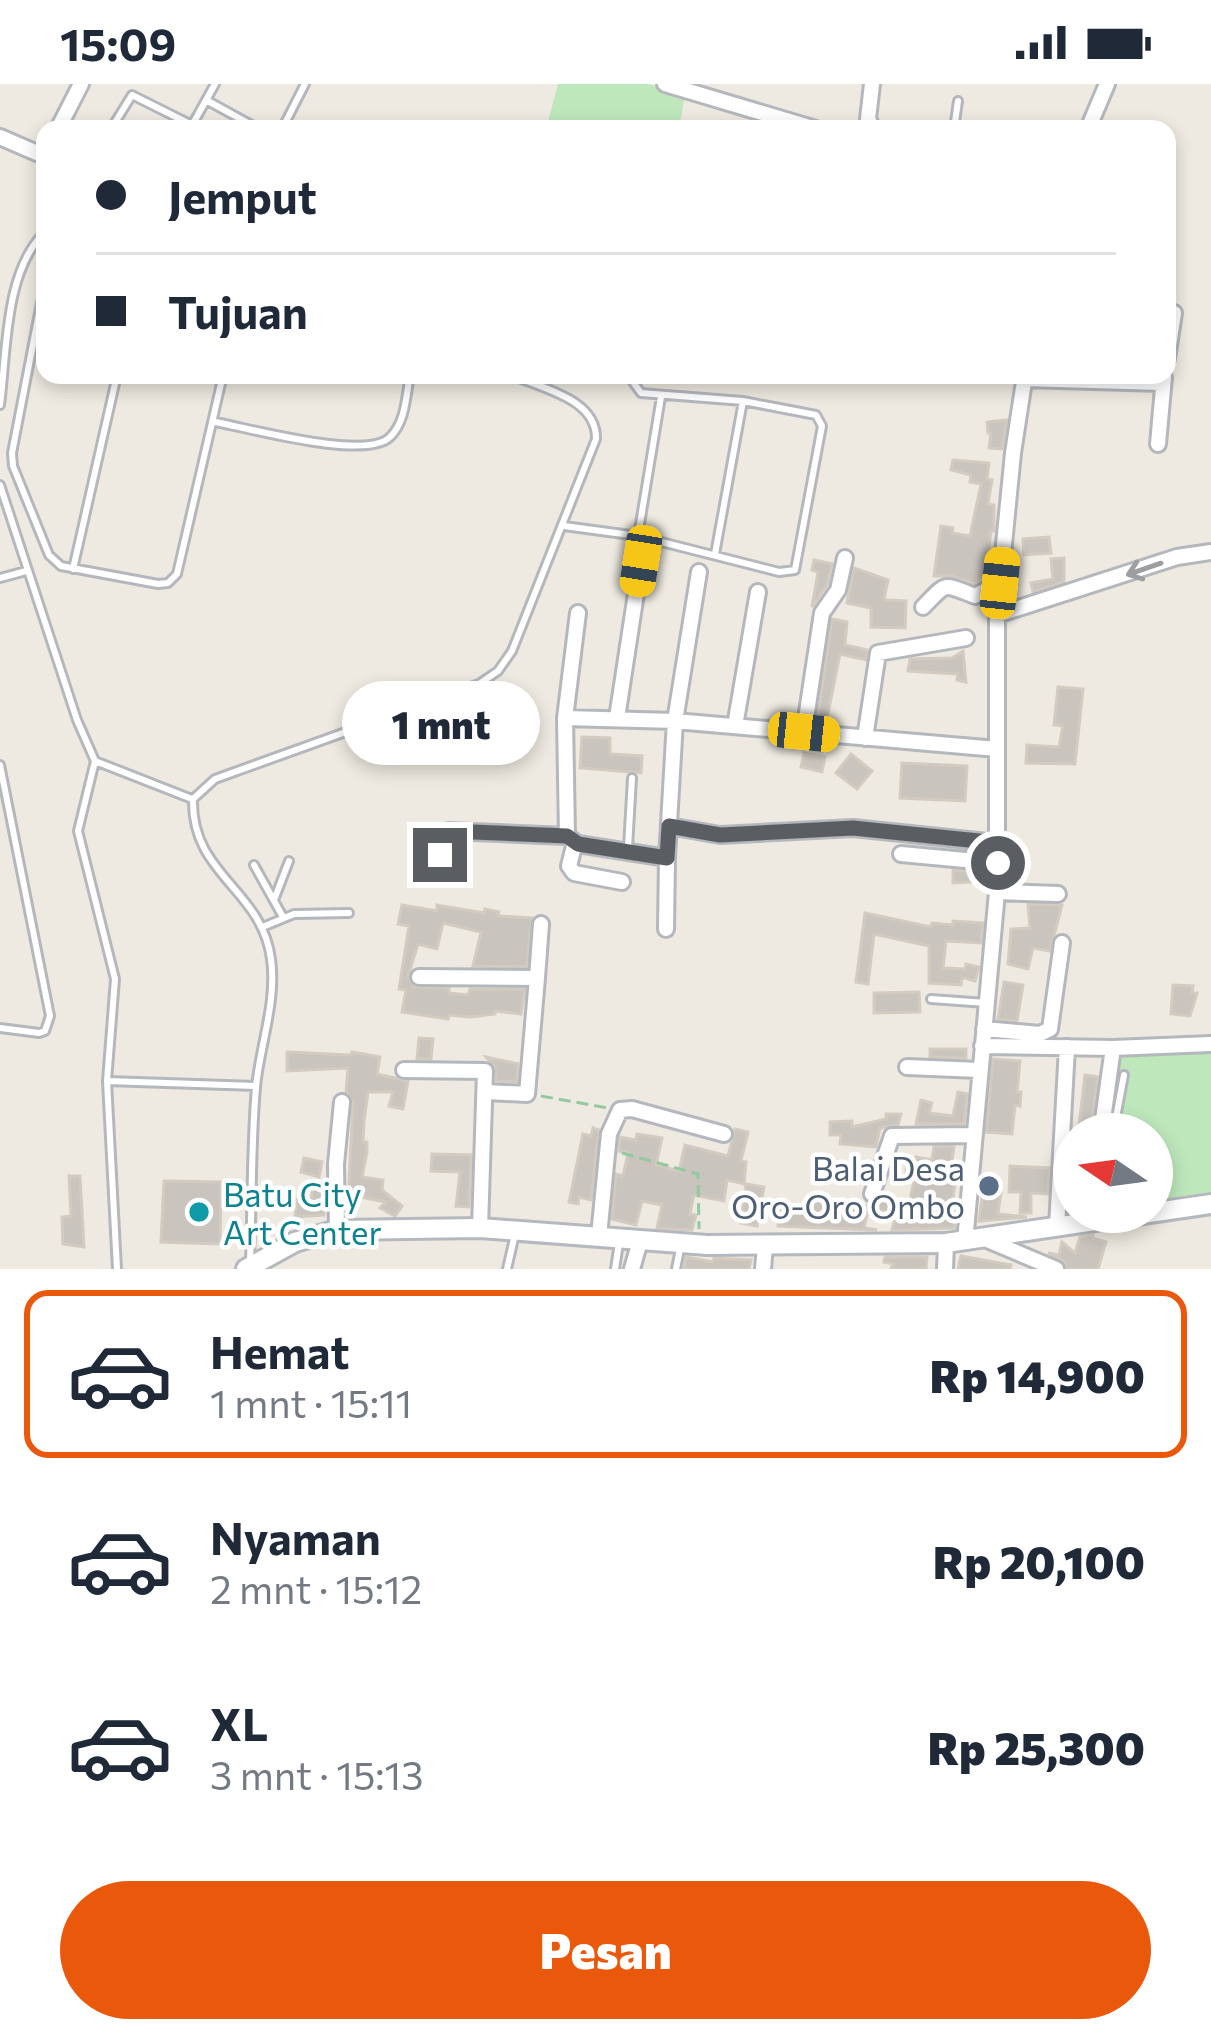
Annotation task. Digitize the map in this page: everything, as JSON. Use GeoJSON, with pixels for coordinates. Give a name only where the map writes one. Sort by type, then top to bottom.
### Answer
{"type":"FeatureCollection","features":[{"type":"Feature","properties":{"kind":"main road"},"geometry":{"type":"LineString","coordinates":[[1173,1208],[1211,1204]]}},
{"type":"Feature","properties":{"kind":"main road"},"geometry":{"type":"LineString","coordinates":[[248,1268],[295,1242],[337,1230],[480,1228],[765,1246],[965,1241],[1053,1228]]}},
{"type":"Feature","properties":{"kind":"street"},"geometry":{"type":"LineString","coordinates":[[63,120],[81,84]]}},
{"type":"Feature","properties":{"kind":"street"},"geometry":{"type":"LineString","coordinates":[[664,84],[688,87],[789,120]]}},
{"type":"Feature","properties":{"kind":"street"},"geometry":{"type":"LineString","coordinates":[[868,120],[872,84]]}},
{"type":"Feature","properties":{"kind":"street"},"geometry":{"type":"LineString","coordinates":[[1092,120],[1107,84]]}},
{"type":"Feature","properties":{"kind":"street"},"geometry":{"type":"LineString","coordinates":[[0,136],[36,153]]}},
{"type":"Feature","properties":{"kind":"street"},"geometry":{"type":"LineString","coordinates":[[945,1269],[965,1241],[998,892],[997,615],[1024,384]]}},
{"type":"Feature","properties":{"kind":"street"},"geometry":{"type":"LineString","coordinates":[[1158,444],[1164,384]]}},
{"type":"Feature","properties":{"kind":"street"},"geometry":{"type":"LineString","coordinates":[[997,615],[1177,557],[1211,553]]}},
{"type":"Feature","properties":{"kind":"street"},"geometry":{"type":"LineString","coordinates":[[804,732],[821,617],[838,590],[845,559]]}},
{"type":"Feature","properties":{"kind":"street"},"geometry":{"type":"LineString","coordinates":[[616,718],[641,561]]}},
{"type":"Feature","properties":{"kind":"street"},"geometry":{"type":"LineString","coordinates":[[666,929],[676,721],[699,572]]}},
{"type":"Feature","properties":{"kind":"street"},"geometry":{"type":"LineString","coordinates":[[923,607],[946,585],[982,596],[994,582],[1000,583]]}},
{"type":"Feature","properties":{"kind":"street"},"geometry":{"type":"LineString","coordinates":[[735,726],[758,592]]}},
{"type":"Feature","properties":{"kind":"street"},"geometry":{"type":"LineString","coordinates":[[578,613],[565,718],[569,866],[574,873],[622,882]]}},
{"type":"Feature","properties":{"kind":"street"},"geometry":{"type":"LineString","coordinates":[[865,738],[878,652],[966,638]]}},
{"type":"Feature","properties":{"kind":"street"},"geometry":{"type":"LineString","coordinates":[[565,718],[676,721],[997,749]]}},
{"type":"Feature","properties":{"kind":"street"},"geometry":{"type":"LineString","coordinates":[[669,826],[720,835],[853,828],[998,843]]}},
{"type":"Feature","properties":{"kind":"street"},"geometry":{"type":"LineString","coordinates":[[440,855],[443,834],[448,831],[571,839],[667,858]]}},
{"type":"Feature","properties":{"kind":"street"},"geometry":{"type":"LineString","coordinates":[[901,854],[998,863]]}},
{"type":"Feature","properties":{"kind":"street"},"geometry":{"type":"LineString","coordinates":[[998,892],[1058,894]]}},
{"type":"Feature","properties":{"kind":"street"},"geometry":{"type":"LineString","coordinates":[[487,1092],[527,1094],[541,924]]}},
{"type":"Feature","properties":{"kind":"street"},"geometry":{"type":"LineString","coordinates":[[983,1037],[1040,1034],[1050,1029],[1062,943]]}},
{"type":"Feature","properties":{"kind":"street"},"geometry":{"type":"LineString","coordinates":[[419,976],[537,978]]}},
{"type":"Feature","properties":{"kind":"street"},"geometry":{"type":"LineString","coordinates":[[983,1037],[1067,1047],[1211,1044]]}},
{"type":"Feature","properties":{"kind":"street"},"geometry":{"type":"LineString","coordinates":[[1063,1113],[1067,1047]]}},
{"type":"Feature","properties":{"kind":"street"},"geometry":{"type":"LineString","coordinates":[[1104,1113],[1113,1048]]}},
{"type":"Feature","properties":{"kind":"street"},"geometry":{"type":"LineString","coordinates":[[907,1067],[979,1070]]}},
{"type":"Feature","properties":{"kind":"street"},"geometry":{"type":"LineString","coordinates":[[404,1070],[483,1070],[487,1092],[480,1228]]}},
{"type":"Feature","properties":{"kind":"street"},"geometry":{"type":"LineString","coordinates":[[337,1230],[342,1102]]}},
{"type":"Feature","properties":{"kind":"street"},"geometry":{"type":"LineString","coordinates":[[598,1236],[613,1121],[620,1111],[632,1108],[724,1134]]}},
{"type":"Feature","properties":{"kind":"street"},"geometry":{"type":"LineString","coordinates":[[872,1194],[892,1136],[972,1136]]}},
{"type":"Feature","properties":{"kind":"street"},"geometry":{"type":"LineString","coordinates":[[1024,1258],[1026,1233]]}},
{"type":"Feature","properties":{"kind":"street"},"geometry":{"type":"LineString","coordinates":[[630,1240],[632,1269]]}},
{"type":"Feature","properties":{"kind":"street"},"geometry":{"type":"LineString","coordinates":[[965,1241],[1056,1269]]}},
{"type":"Feature","properties":{"kind":"street"},"geometry":{"type":"LineString","coordinates":[[763,1269],[765,1246]]}},
{"type":"Feature","properties":{"kind":"lane"},"geometry":{"type":"LineString","coordinates":[[194,120],[215,84]]}},
{"type":"Feature","properties":{"kind":"lane"},"geometry":{"type":"LineString","coordinates":[[287,120],[305,84]]}},
{"type":"Feature","properties":{"kind":"lane"},"geometry":{"type":"LineString","coordinates":[[117,120],[132,95],[177,120]]}},
{"type":"Feature","properties":{"kind":"lane"},"geometry":{"type":"LineString","coordinates":[[206,100],[243,120]]}},
{"type":"Feature","properties":{"kind":"lane"},"geometry":{"type":"LineString","coordinates":[[955,120],[958,101]]}},
{"type":"Feature","properties":{"kind":"lane"},"geometry":{"type":"LineString","coordinates":[[0,405],[20,277],[36,241]]}},
{"type":"Feature","properties":{"kind":"lane"},"geometry":{"type":"LineString","coordinates":[[36,329],[13,466],[49,555],[61,566],[158,584],[168,583],[177,574],[221,384]]}},
{"type":"Feature","properties":{"kind":"lane"},"geometry":{"type":"LineString","coordinates":[[73,569],[115,384]]}},
{"type":"Feature","properties":{"kind":"lane"},"geometry":{"type":"LineString","coordinates":[[215,422],[366,447],[394,434],[408,384]]}},
{"type":"Feature","properties":{"kind":"lane"},"geometry":{"type":"LineString","coordinates":[[248,1268],[256,1086],[272,988],[265,926],[199,841],[192,819],[193,800],[215,778],[394,717],[479,684],[498,670],[512,651],[589,465],[597,424],[573,401],[533,384]]}},
{"type":"Feature","properties":{"kind":"lane"},"geometry":{"type":"LineString","coordinates":[[564,526],[638,536],[779,572],[795,570],[822,426],[812,413],[743,401],[641,393],[634,384]]}},
{"type":"Feature","properties":{"kind":"lane"},"geometry":{"type":"LineString","coordinates":[[638,536],[661,396]]}},
{"type":"Feature","properties":{"kind":"lane"},"geometry":{"type":"LineString","coordinates":[[716,554],[743,401]]}},
{"type":"Feature","properties":{"kind":"lane"},"geometry":{"type":"LineString","coordinates":[[0,485],[77,720],[95,760],[78,831],[115,979],[106,1082],[117,1269]]}},
{"type":"Feature","properties":{"kind":"lane"},"geometry":{"type":"LineString","coordinates":[[0,578],[26,571]]}},
{"type":"Feature","properties":{"kind":"lane"},"geometry":{"type":"LineString","coordinates":[[95,760],[193,800]]}},
{"type":"Feature","properties":{"kind":"lane"},"geometry":{"type":"LineString","coordinates":[[0,765],[50,1016],[45,1031],[39,1033],[0,1028]]}},
{"type":"Feature","properties":{"kind":"lane"},"geometry":{"type":"LineString","coordinates":[[628,851],[632,778]]}},
{"type":"Feature","properties":{"kind":"lane"},"geometry":{"type":"LineString","coordinates":[[274,900],[289,861]]}},
{"type":"Feature","properties":{"kind":"lane"},"geometry":{"type":"LineString","coordinates":[[254,865],[283,917]]}},
{"type":"Feature","properties":{"kind":"lane"},"geometry":{"type":"LineString","coordinates":[[265,926],[283,917],[349,913]]}},
{"type":"Feature","properties":{"kind":"lane"},"geometry":{"type":"LineString","coordinates":[[931,999],[986,1003]]}},
{"type":"Feature","properties":{"kind":"lane"},"geometry":{"type":"LineString","coordinates":[[1117,1113],[1124,1075]]}},
{"type":"Feature","properties":{"kind":"lane"},"geometry":{"type":"LineString","coordinates":[[106,1082],[256,1086]]}},
{"type":"Feature","properties":{"kind":"lane"},"geometry":{"type":"LineString","coordinates":[[507,1269],[516,1231]]}},
{"type":"Feature","properties":{"kind":"lane"},"geometry":{"type":"LineString","coordinates":[[615,1269],[630,1240]]}},
{"type":"Feature","properties":{"kind":"lane"},"geometry":{"type":"LineString","coordinates":[[676,1269],[681,1243]]}},
{"type":"Feature","properties":{"kind":"path"},"geometry":{"type":"LineString","coordinates":[[527,1094],[620,1111]]}},
{"type":"Feature","properties":{"kind":"path"},"geometry":{"type":"LineString","coordinates":[[609,1150],[698,1174],[697,1226],[707,1245]]}},
{"type":"Feature","properties":{"kind":"green space"},"geometry":{"type":"Polygon","coordinates":[[[558,84],[648,84],[685,95],[681,120],[548,120],[558,84]]]}},
{"type":"Feature","properties":{"kind":"green space"},"geometry":{"type":"Polygon","coordinates":[[[1211,1051],[1211,1193],[1173,1199],[1173,1113],[1111,1113],[1118,1055],[1211,1051]]]}},
{"type":"Feature","properties":{"kind":"building"},"geometry":{"type":"Polygon","coordinates":[[[1007,420],[1002,449],[989,448],[987,422],[1007,420]]]}},
{"type":"Feature","properties":{"kind":"building"},"geometry":{"type":"Polygon","coordinates":[[[953,460],[989,463],[987,479],[992,480],[988,504],[994,505],[994,531],[986,573],[974,584],[934,576],[941,526],[970,536],[981,484],[970,482],[971,475],[951,470],[953,460]]]}},
{"type":"Feature","properties":{"kind":"building"},"geometry":{"type":"Polygon","coordinates":[[[1049,537],[1051,553],[1024,555],[1023,539],[1049,537]]]}},
{"type":"Feature","properties":{"kind":"building"},"geometry":{"type":"Polygon","coordinates":[[[1064,558],[1064,582],[1033,592],[1031,583],[1053,579],[1051,559],[1064,558]]]}},
{"type":"Feature","properties":{"kind":"building"},"geometry":{"type":"Polygon","coordinates":[[[814,560],[832,564],[827,585],[812,607],[818,572],[812,570],[814,560]]]}},
{"type":"Feature","properties":{"kind":"building"},"geometry":{"type":"Polygon","coordinates":[[[854,568],[888,580],[884,600],[906,601],[905,628],[871,627],[871,608],[847,603],[854,568]]]}},
{"type":"Feature","properties":{"kind":"building"},"geometry":{"type":"Polygon","coordinates":[[[832,619],[847,622],[845,645],[867,650],[866,660],[840,654],[826,723],[817,722],[832,619]]]}},
{"type":"Feature","properties":{"kind":"building"},"geometry":{"type":"Polygon","coordinates":[[[963,651],[966,682],[957,680],[958,674],[908,671],[910,659],[952,658],[963,651]]]}},
{"type":"Feature","properties":{"kind":"building"},"geometry":{"type":"Polygon","coordinates":[[[1058,687],[1083,689],[1075,764],[1026,763],[1027,745],[1059,747],[1063,726],[1054,725],[1058,687]]]}},
{"type":"Feature","properties":{"kind":"building"},"geometry":{"type":"Polygon","coordinates":[[[582,737],[610,738],[610,754],[642,756],[641,773],[580,768],[582,737]]]}},
{"type":"Feature","properties":{"kind":"building"},"geometry":{"type":"Polygon","coordinates":[[[804,753],[825,757],[822,772],[801,767],[804,753]]]}},
{"type":"Feature","properties":{"kind":"building"},"geometry":{"type":"Polygon","coordinates":[[[851,754],[872,771],[857,789],[836,773],[851,754]]]}},
{"type":"Feature","properties":{"kind":"building"},"geometry":{"type":"Polygon","coordinates":[[[902,763],[967,766],[965,801],[900,798],[902,763]]]}},
{"type":"Feature","properties":{"kind":"building"},"geometry":{"type":"Polygon","coordinates":[[[953,870],[986,873],[986,881],[953,883],[953,870]]]}},
{"type":"Feature","properties":{"kind":"building"},"geometry":{"type":"Polygon","coordinates":[[[1028,904],[1062,905],[1050,951],[1033,948],[1028,969],[1008,964],[1011,929],[1030,928],[1028,904]]]}},
{"type":"Feature","properties":{"kind":"building"},"geometry":{"type":"Polygon","coordinates":[[[402,905],[437,911],[437,905],[484,913],[485,909],[499,912],[498,916],[532,918],[527,967],[473,966],[481,932],[443,923],[437,949],[418,944],[408,976],[414,987],[449,988],[449,993],[525,989],[521,1014],[495,1011],[470,1017],[449,1015],[448,1019],[402,1012],[406,990],[399,989],[409,926],[398,924],[402,905]]]}},
{"type":"Feature","properties":{"kind":"building"},"geometry":{"type":"Polygon","coordinates":[[[865,913],[931,927],[932,923],[953,925],[953,921],[983,923],[981,943],[946,941],[943,968],[979,967],[975,981],[962,977],[961,985],[929,983],[929,946],[874,934],[868,984],[856,982],[865,913]]]}},
{"type":"Feature","properties":{"kind":"building"},"geometry":{"type":"Polygon","coordinates":[[[1004,982],[1023,985],[1017,1021],[998,1019],[1004,982]]]}},
{"type":"Feature","properties":{"kind":"building"},"geometry":{"type":"Polygon","coordinates":[[[1173,985],[1193,986],[1192,993],[1197,993],[1190,1016],[1171,1014],[1173,985]]]}},
{"type":"Feature","properties":{"kind":"building"},"geometry":{"type":"Polygon","coordinates":[[[919,992],[920,1012],[874,1013],[874,993],[919,992]]]}},
{"type":"Feature","properties":{"kind":"building"},"geometry":{"type":"Polygon","coordinates":[[[419,1038],[433,1039],[431,1059],[417,1059],[419,1038]]]}},
{"type":"Feature","properties":{"kind":"building"},"geometry":{"type":"Polygon","coordinates":[[[930,1049],[966,1049],[966,1058],[930,1057],[930,1049]]]}},
{"type":"Feature","properties":{"kind":"building"},"geometry":{"type":"Polygon","coordinates":[[[287,1052],[380,1057],[377,1074],[408,1081],[403,1109],[389,1106],[393,1092],[368,1092],[364,1121],[367,1152],[362,1177],[383,1180],[382,1190],[402,1206],[395,1216],[380,1208],[386,1202],[360,1197],[358,1204],[348,1202],[353,1103],[346,1092],[348,1068],[287,1071],[287,1052]]]}},
{"type":"Feature","properties":{"kind":"building"},"geometry":{"type":"Polygon","coordinates":[[[486,1057],[518,1064],[517,1082],[496,1081],[495,1067],[486,1057]]]}},
{"type":"Feature","properties":{"kind":"building"},"geometry":{"type":"Polygon","coordinates":[[[993,1059],[1020,1061],[1020,1106],[1015,1105],[1012,1134],[986,1132],[993,1059]]]}},
{"type":"Feature","properties":{"kind":"building"},"geometry":{"type":"Polygon","coordinates":[[[1085,1075],[1098,1077],[1093,1113],[1080,1113],[1085,1075]]]}},
{"type":"Feature","properties":{"kind":"building"},"geometry":{"type":"Polygon","coordinates":[[[958,1092],[967,1094],[964,1124],[916,1124],[921,1100],[932,1103],[929,1113],[953,1116],[958,1092]]]}},
{"type":"Feature","properties":{"kind":"building"},"geometry":{"type":"Polygon","coordinates":[[[886,1114],[901,1114],[898,1125],[880,1128],[876,1147],[840,1144],[841,1135],[830,1135],[830,1122],[852,1121],[852,1127],[886,1119],[886,1114]]]}},
{"type":"Feature","properties":{"kind":"building"},"geometry":{"type":"Polygon","coordinates":[[[593,1128],[599,1130],[591,1200],[579,1197],[578,1204],[569,1202],[583,1134],[591,1136],[593,1128]]]}},
{"type":"Feature","properties":{"kind":"building"},"geometry":{"type":"Polygon","coordinates":[[[735,1129],[748,1132],[741,1161],[746,1162],[744,1184],[727,1180],[724,1201],[694,1195],[692,1230],[657,1228],[662,1205],[642,1201],[636,1225],[612,1219],[616,1174],[623,1176],[628,1153],[619,1151],[620,1137],[662,1138],[656,1165],[679,1171],[685,1145],[728,1156],[735,1129]]]}},
{"type":"Feature","properties":{"kind":"building"},"geometry":{"type":"Polygon","coordinates":[[[954,1146],[950,1174],[956,1176],[951,1212],[955,1212],[955,1228],[892,1230],[896,1214],[870,1209],[883,1198],[909,1204],[914,1181],[904,1179],[907,1168],[914,1169],[916,1157],[932,1160],[934,1147],[954,1146]]]}},
{"type":"Feature","properties":{"kind":"building"},"geometry":{"type":"Polygon","coordinates":[[[432,1154],[471,1155],[469,1207],[456,1206],[460,1172],[431,1171],[432,1154]]]}},
{"type":"Feature","properties":{"kind":"building"},"geometry":{"type":"Polygon","coordinates":[[[304,1158],[322,1162],[319,1177],[301,1172],[304,1158]]]}},
{"type":"Feature","properties":{"kind":"building"},"geometry":{"type":"Polygon","coordinates":[[[1010,1166],[1049,1168],[1048,1194],[1031,1193],[1031,1213],[1020,1213],[1021,1192],[1009,1192],[1010,1166]]]}},
{"type":"Feature","properties":{"kind":"building"},"geometry":{"type":"Polygon","coordinates":[[[69,1176],[80,1176],[84,1247],[63,1244],[62,1217],[71,1216],[69,1176]]]}},
{"type":"Feature","properties":{"kind":"building"},"geometry":{"type":"Polygon","coordinates":[[[164,1181],[221,1182],[220,1244],[161,1242],[164,1181]]]}},
{"type":"Feature","properties":{"kind":"building"},"geometry":{"type":"Polygon","coordinates":[[[746,1184],[764,1187],[757,1226],[741,1223],[746,1184]]]}},
{"type":"Feature","properties":{"kind":"building"},"geometry":{"type":"Polygon","coordinates":[[[313,1186],[325,1188],[324,1215],[295,1217],[297,1199],[311,1201],[313,1186]]]}},
{"type":"Feature","properties":{"kind":"building"},"geometry":{"type":"Polygon","coordinates":[[[983,1190],[1001,1192],[998,1214],[1027,1217],[979,1221],[983,1190]]]}},
{"type":"Feature","properties":{"kind":"building"},"geometry":{"type":"Polygon","coordinates":[[[808,1197],[869,1206],[864,1228],[877,1230],[778,1226],[780,1210],[807,1213],[808,1197]]]}},
{"type":"Feature","properties":{"kind":"building"},"geometry":{"type":"Polygon","coordinates":[[[1093,1235],[1106,1242],[1098,1269],[1067,1269],[1064,1261],[1048,1253],[1059,1255],[1062,1242],[1075,1253],[1080,1237],[1093,1235]]]}},
{"type":"Feature","properties":{"kind":"building"},"geometry":{"type":"Polygon","coordinates":[[[961,1256],[1011,1265],[1010,1269],[958,1269],[961,1256]]]}},
{"type":"Feature","properties":{"kind":"building"},"geometry":{"type":"Polygon","coordinates":[[[686,1257],[713,1262],[714,1258],[751,1260],[749,1269],[684,1269],[686,1257]]]}},
{"type":"Feature","properties":{"kind":"building"},"geometry":{"type":"Polygon","coordinates":[[[885,1257],[927,1257],[926,1269],[891,1269],[893,1264],[884,1262],[885,1257]]]}},
{"type":"Feature","properties":{"kind":"place","name":"Balai Desa Oro-Oro Ombo"},"geometry":{"type":"Point","coordinates":[989,1186]}},
{"type":"Feature","properties":{"kind":"place","name":"Batu City Art Center"},"geometry":{"type":"Point","coordinates":[199,1212]}},
{"type":"Feature","properties":{"kind":"route"},"geometry":{"type":"LineString","coordinates":[[440,855],[443,834],[448,831],[567,836],[578,844],[667,858],[669,826],[720,835],[853,828],[998,843],[998,863]]}}]}
